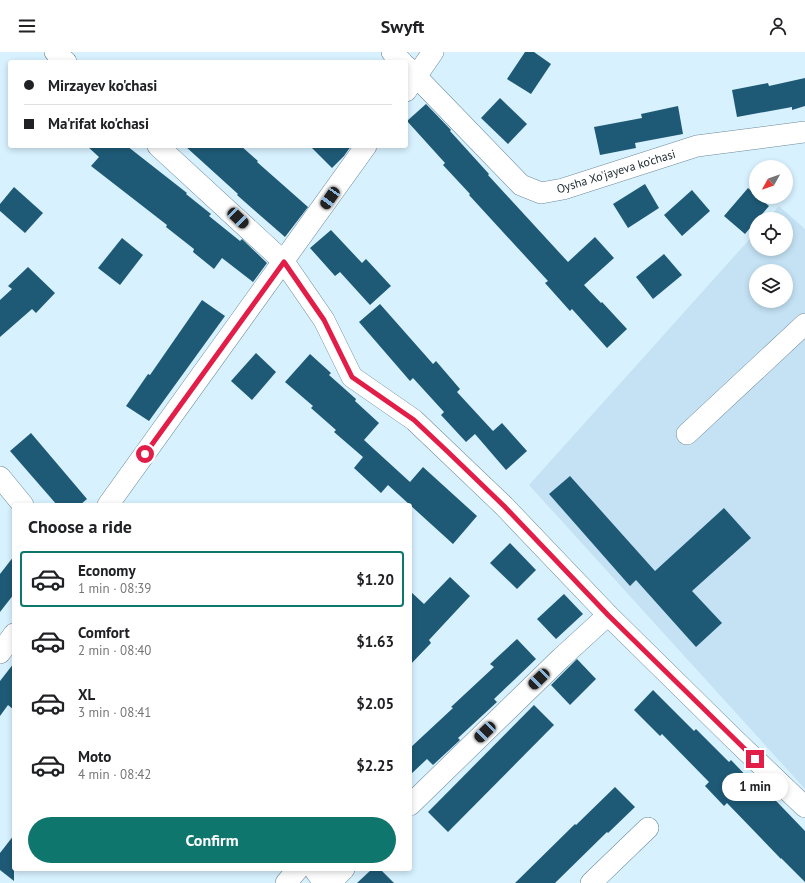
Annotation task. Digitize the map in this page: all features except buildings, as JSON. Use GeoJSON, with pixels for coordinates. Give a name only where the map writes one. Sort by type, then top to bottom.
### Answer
{"type":"FeatureCollection","features":[{"type":"Feature","properties":{"kind":"street"},"geometry":{"type":"LineString","coordinates":[[55,52],[64,60]]}},
{"type":"Feature","properties":{"kind":"street"},"geometry":{"type":"LineString","coordinates":[[408,73],[433,52]]}},
{"type":"Feature","properties":{"kind":"street","name":"Oysha Xo'jayeva ko'chasi"},"geometry":{"type":"LineString","coordinates":[[408,75],[521,185],[541,193],[563,189],[697,146],[805,132]]}},
{"type":"Feature","properties":{"kind":"street"},"geometry":{"type":"LineString","coordinates":[[160,148],[284,262],[324,320],[352,377],[414,420],[504,506],[608,615],[805,807]]}},
{"type":"Feature","properties":{"kind":"street"},"geometry":{"type":"LineString","coordinates":[[109,503],[365,148]]}},
{"type":"Feature","properties":{"kind":"street"},"geometry":{"type":"LineString","coordinates":[[687,434],[805,324]]}},
{"type":"Feature","properties":{"kind":"street"},"geometry":{"type":"LineString","coordinates":[[0,477],[21,503]]}},
{"type":"Feature","properties":{"kind":"street"},"geometry":{"type":"LineString","coordinates":[[412,803],[561,658],[608,615]]}},
{"type":"Feature","properties":{"kind":"street"},"geometry":{"type":"LineString","coordinates":[[0,654],[12,637]]}},
{"type":"Feature","properties":{"kind":"street"},"geometry":{"type":"LineString","coordinates":[[591,883],[648,828]]}},
{"type":"Feature","properties":{"kind":"street"},"geometry":{"type":"LineString","coordinates":[[286,883],[296,871]]}},
{"type":"Feature","properties":{"kind":"street"},"geometry":{"type":"LineString","coordinates":[[315,871],[324,883]]}},
{"type":"Feature","properties":{"kind":"street"},"geometry":{"type":"LineString","coordinates":[[330,883],[342,871]]}},
{"type":"Feature","properties":{"kind":"shaded area"},"geometry":{"type":"Polygon","coordinates":[[[779,206],[786,212],[773,212],[779,206]]]}},
{"type":"Feature","properties":{"kind":"shaded area"},"geometry":{"type":"Polygon","coordinates":[[[793,218],[805,229],[805,789],[529,485],[749,240],[749,256],[793,256],[793,218]]]}},
{"type":"Feature","properties":{"kind":"route"},"geometry":{"type":"LineString","coordinates":[[145,454],[284,262],[324,320],[352,377],[414,420],[448,452],[504,506],[608,615],[755,759]]}}]}
